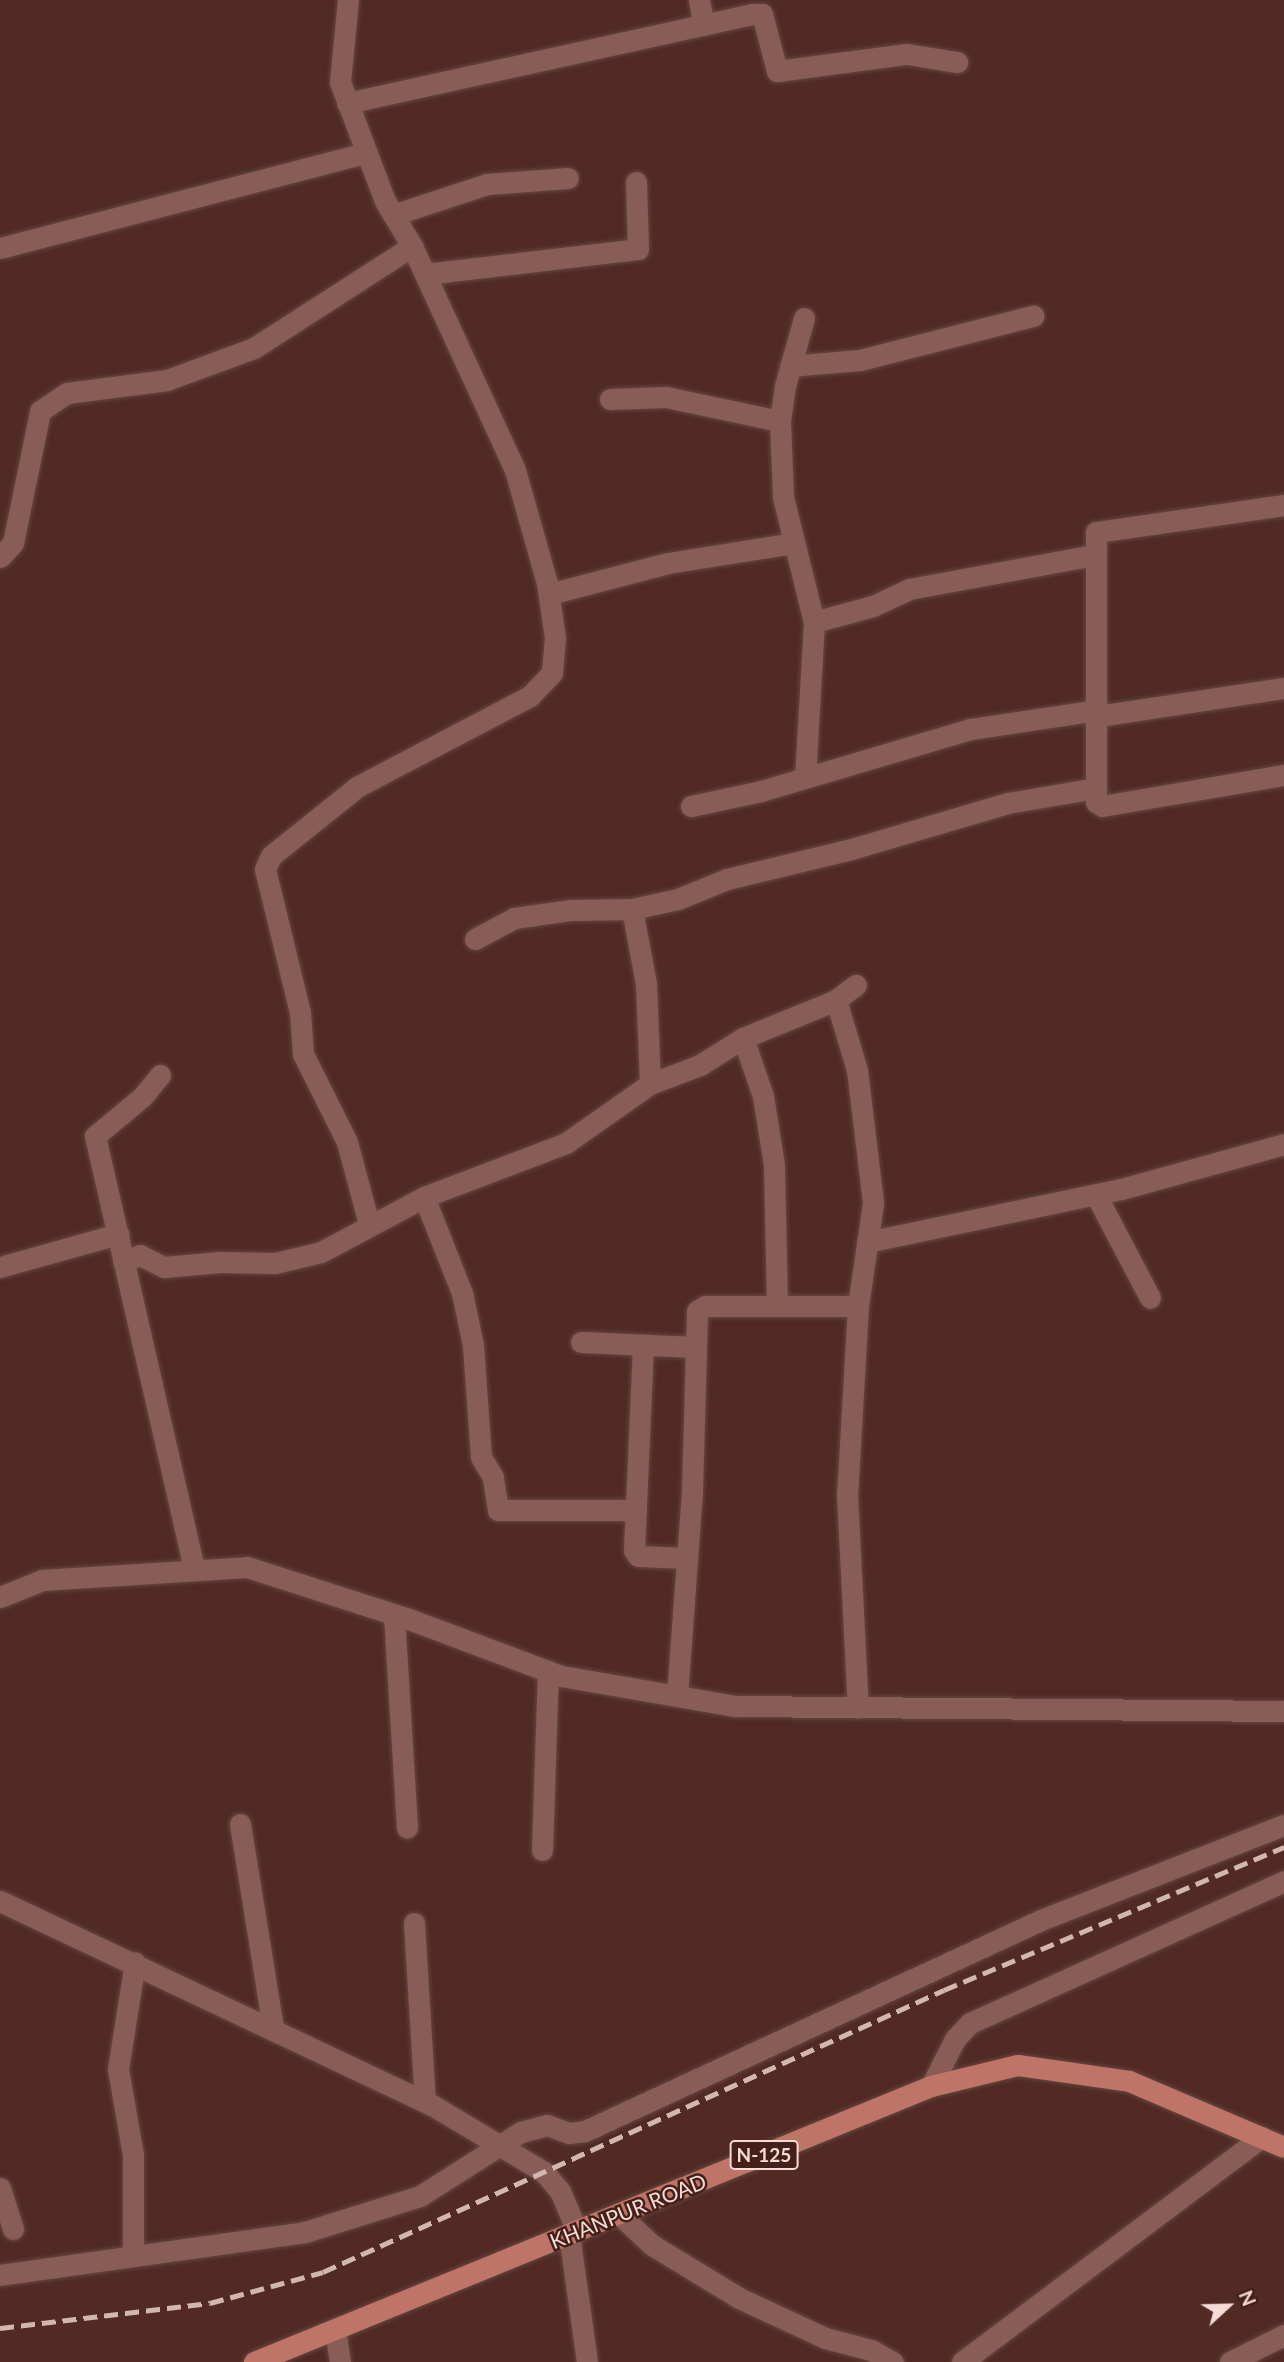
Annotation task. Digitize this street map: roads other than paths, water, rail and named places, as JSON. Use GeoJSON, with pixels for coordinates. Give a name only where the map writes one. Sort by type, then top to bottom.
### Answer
{"type":"FeatureCollection","features":[{"type":"Feature","properties":{"kind":"highway","name":"KHANPUR ROAD"},"geometry":{"type":"LineString","coordinates":[[254,2362],[931,2086],[1018,2065],[1129,2081],[1284,2147]]}},
{"type":"Feature","properties":{"kind":"street"},"geometry":{"type":"LineString","coordinates":[[348,0],[340,82],[365,153],[393,215],[412,246],[515,470],[549,594],[555,638],[552,673],[530,696],[357,787],[271,856],[265,869],[300,1013],[303,1054],[347,1142],[369,1224]]}},
{"type":"Feature","properties":{"kind":"street"},"geometry":{"type":"LineString","coordinates":[[699,0],[704,25]]}},
{"type":"Feature","properties":{"kind":"street"},"geometry":{"type":"LineString","coordinates":[[347,103],[704,25],[750,7],[762,14],[777,71],[907,54],[957,62]]}},
{"type":"Feature","properties":{"kind":"street"},"geometry":{"type":"LineString","coordinates":[[0,248],[365,153]]}},
{"type":"Feature","properties":{"kind":"street"},"geometry":{"type":"LineString","coordinates":[[393,215],[487,184],[568,178]]}},
{"type":"Feature","properties":{"kind":"street"},"geometry":{"type":"LineString","coordinates":[[425,274],[638,249],[636,182]]}},
{"type":"Feature","properties":{"kind":"street"},"geometry":{"type":"LineString","coordinates":[[0,557],[13,543],[40,411],[67,393],[167,380],[254,348],[412,246]]}},
{"type":"Feature","properties":{"kind":"street"},"geometry":{"type":"LineString","coordinates":[[790,366],[860,360],[1033,316]]}},
{"type":"Feature","properties":{"kind":"street"},"geometry":{"type":"LineString","coordinates":[[804,318],[790,366],[780,421],[783,496],[814,622],[805,777]]}},
{"type":"Feature","properties":{"kind":"street"},"geometry":{"type":"LineString","coordinates":[[610,399],[666,397],[780,421]]}},
{"type":"Feature","properties":{"kind":"street"},"geometry":{"type":"LineString","coordinates":[[1284,505],[1101,529],[1096,532],[1096,802],[1102,806],[1284,775]]}},
{"type":"Feature","properties":{"kind":"street"},"geometry":{"type":"LineString","coordinates":[[549,594],[668,564],[794,543]]}},
{"type":"Feature","properties":{"kind":"street"},"geometry":{"type":"LineString","coordinates":[[814,622],[873,606],[909,589],[1095,555]]}},
{"type":"Feature","properties":{"kind":"street"},"geometry":{"type":"LineString","coordinates":[[691,806],[805,777],[970,729],[1284,688]]}},
{"type":"Feature","properties":{"kind":"street"},"geometry":{"type":"LineString","coordinates":[[475,939],[513,918],[571,910],[632,909],[678,899],[727,878],[848,850],[1008,803],[1096,788]]}},
{"type":"Feature","properties":{"kind":"street"},"geometry":{"type":"LineString","coordinates":[[632,909],[646,984],[650,1084]]}},
{"type":"Feature","properties":{"kind":"street"},"geometry":{"type":"LineString","coordinates":[[123,1261],[140,1255],[164,1268],[220,1262],[275,1264],[321,1252],[424,1197],[566,1143],[650,1084],[700,1065],[743,1038],[836,1000],[856,985]]}},
{"type":"Feature","properties":{"kind":"street"},"geometry":{"type":"LineString","coordinates":[[836,1000],[857,1070],[873,1203],[858,1306],[847,1494],[858,1707]]}},
{"type":"Feature","properties":{"kind":"street"},"geometry":{"type":"LineString","coordinates":[[743,1038],[763,1096],[775,1165],[777,1306]]}},
{"type":"Feature","properties":{"kind":"street"},"geometry":{"type":"LineString","coordinates":[[160,1075],[142,1097],[95,1136],[194,1569]]}},
{"type":"Feature","properties":{"kind":"street"},"geometry":{"type":"LineString","coordinates":[[867,1242],[1096,1195],[1284,1144]]}},
{"type":"Feature","properties":{"kind":"street"},"geometry":{"type":"LineString","coordinates":[[1096,1195],[1150,1298]]}},
{"type":"Feature","properties":{"kind":"street"},"geometry":{"type":"LineString","coordinates":[[424,1197],[462,1293],[473,1345],[481,1457],[493,1477],[498,1510],[636,1510]]}},
{"type":"Feature","properties":{"kind":"street"},"geometry":{"type":"LineString","coordinates":[[0,1267],[118,1234]]}},
{"type":"Feature","properties":{"kind":"street"},"geometry":{"type":"LineString","coordinates":[[677,1696],[687,1558],[697,1311],[705,1306],[858,1306]]}},
{"type":"Feature","properties":{"kind":"street"},"geometry":{"type":"LineString","coordinates":[[581,1342],[695,1347]]}},
{"type":"Feature","properties":{"kind":"street"},"geometry":{"type":"LineString","coordinates":[[643,1345],[634,1550],[638,1556],[687,1558]]}},
{"type":"Feature","properties":{"kind":"street"},"geometry":{"type":"LineString","coordinates":[[0,1597],[42,1580],[247,1567],[394,1615],[548,1671],[734,1706],[1284,1711]]}},
{"type":"Feature","properties":{"kind":"street"},"geometry":{"type":"LineString","coordinates":[[394,1615],[407,1828]]}},
{"type":"Feature","properties":{"kind":"street"},"geometry":{"type":"LineString","coordinates":[[542,1850],[548,1671]]}},
{"type":"Feature","properties":{"kind":"street"},"geometry":{"type":"LineString","coordinates":[[240,1824],[273,2028]]}},
{"type":"Feature","properties":{"kind":"street"},"geometry":{"type":"LineString","coordinates":[[0,2275],[100,2263],[132,2254],[195,2251],[331,2227],[420,2196],[534,2126],[585,2131],[1041,1920],[1284,1825]]}},
{"type":"Feature","properties":{"kind":"street"},"geometry":{"type":"LineString","coordinates":[[931,2086],[955,2039],[970,2023],[1284,1881]]}},
{"type":"Feature","properties":{"kind":"street"},"geometry":{"type":"LineString","coordinates":[[0,1901],[135,1962],[425,2101],[544,2172],[560,2191],[573,2232],[587,2362]]}},
{"type":"Feature","properties":{"kind":"street"},"geometry":{"type":"LineString","coordinates":[[414,1923],[425,2101]]}},
{"type":"Feature","properties":{"kind":"street"},"geometry":{"type":"LineString","coordinates":[[132,2254],[133,2155],[118,2069],[135,1962]]}},
{"type":"Feature","properties":{"kind":"street"},"geometry":{"type":"LineString","coordinates":[[962,2362],[1262,2137]]}},
{"type":"Feature","properties":{"kind":"street"},"geometry":{"type":"LineString","coordinates":[[0,2189],[13,2229]]}},
{"type":"Feature","properties":{"kind":"street"},"geometry":{"type":"LineString","coordinates":[[619,2214],[652,2245],[739,2298],[825,2338],[871,2350],[893,2362]]}},
{"type":"Feature","properties":{"kind":"street"},"geometry":{"type":"LineString","coordinates":[[335,2330],[340,2362]]}},
{"type":"Feature","properties":{"kind":"street"},"geometry":{"type":"LineString","coordinates":[[1230,2362],[1284,2335]]}},
{"type":"Feature","properties":{"kind":"railway"},"geometry":{"type":"LineString","coordinates":[[0,2328],[210,2303],[323,2272],[944,1990],[1284,1847]]}}]}
